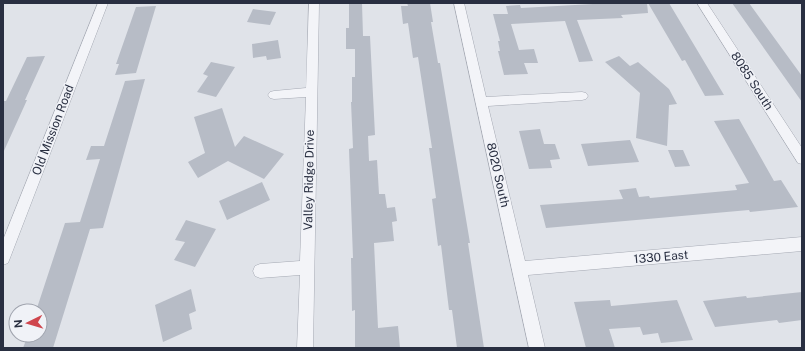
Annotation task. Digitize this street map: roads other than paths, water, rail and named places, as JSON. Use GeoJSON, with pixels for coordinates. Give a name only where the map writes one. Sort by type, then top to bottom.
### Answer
{"type":"FeatureCollection","features":[{"type":"Feature","properties":{"kind":"street","name":"Old Mission Road"},"geometry":{"type":"LineString","coordinates":[[3,258],[103,3]]}},
{"type":"Feature","properties":{"kind":"street","name":"Valley Ridge Drive"},"geometry":{"type":"LineString","coordinates":[[305,348],[314,3]]}},
{"type":"Feature","properties":{"kind":"street","name":"8020 South"},"geometry":{"type":"LineString","coordinates":[[459,3],[537,348]]}},
{"type":"Feature","properties":{"kind":"street","name":"8085 South"},"geometry":{"type":"LineString","coordinates":[[702,3],[802,159]]}},
{"type":"Feature","properties":{"kind":"street"},"geometry":{"type":"LineString","coordinates":[[274,95],[311,92]]}},
{"type":"Feature","properties":{"kind":"street"},"geometry":{"type":"LineString","coordinates":[[481,102],[582,96]]}},
{"type":"Feature","properties":{"kind":"street","name":"1330 East"},"geometry":{"type":"LineString","coordinates":[[519,269],[802,244]]}},
{"type":"Feature","properties":{"kind":"street"},"geometry":{"type":"LineString","coordinates":[[260,271],[307,267]]}}]}
